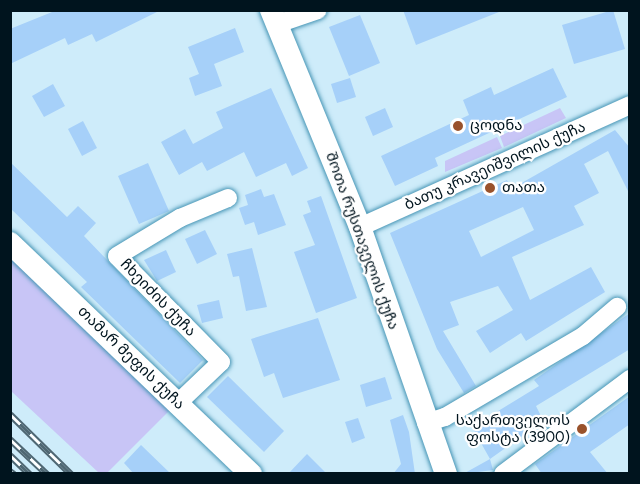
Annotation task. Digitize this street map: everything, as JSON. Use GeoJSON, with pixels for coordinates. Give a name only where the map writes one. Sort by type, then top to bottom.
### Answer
{"type":"FeatureCollection","features":[{"type":"Feature","properties":{"kind":"main road","name":"შოთა რუსთაველის ქუჩა"},"geometry":{"type":"LineString","coordinates":[[274,17],[360,227],[426,423],[446,474]]}},
{"type":"Feature","properties":{"kind":"main road","name":"თამარ მეფის ქუჩა"},"geometry":{"type":"LineString","coordinates":[[10,243],[250,474]]}},
{"type":"Feature","properties":{"kind":"street"},"geometry":{"type":"LineString","coordinates":[[274,17],[318,10]]}},
{"type":"Feature","properties":{"kind":"street","name":"ბათუ კრავეიშვილის ქუჩა"},"geometry":{"type":"LineString","coordinates":[[360,227],[630,105]]}},
{"type":"Feature","properties":{"kind":"street","name":"ჩხეიძის ქუჩა"},"geometry":{"type":"LineString","coordinates":[[178,403],[221,362],[117,256],[180,218],[228,198]]}},
{"type":"Feature","properties":{"kind":"street"},"geometry":{"type":"LineString","coordinates":[[426,423],[446,417],[583,336],[617,307]]}},
{"type":"Feature","properties":{"kind":"street"},"geometry":{"type":"LineString","coordinates":[[503,474],[630,379]]}},
{"type":"Feature","properties":{"kind":"shaded area"},"geometry":{"type":"Polygon","coordinates":[[[560,108],[566,118],[504,147],[500,136],[560,108]]]}},
{"type":"Feature","properties":{"kind":"shaded area"},"geometry":{"type":"Polygon","coordinates":[[[497,137],[502,148],[445,172],[445,161],[497,137]]]}},
{"type":"Feature","properties":{"kind":"shaded area"},"geometry":{"type":"Polygon","coordinates":[[[11,256],[170,410],[107,473],[99,473],[11,391],[11,256]]]}},
{"type":"Feature","properties":{"kind":"building"},"geometry":{"type":"Polygon","coordinates":[[[57,10],[161,10],[96,42],[92,34],[68,45],[65,38],[10,64],[10,29],[57,10]]]}},
{"type":"Feature","properties":{"kind":"building"},"geometry":{"type":"Polygon","coordinates":[[[403,10],[498,10],[499,12],[416,45],[403,10]]]}},
{"type":"Feature","properties":{"kind":"building"},"geometry":{"type":"Polygon","coordinates":[[[613,10],[625,49],[574,64],[562,25],[613,10]]]}},
{"type":"Feature","properties":{"kind":"building"},"geometry":{"type":"Polygon","coordinates":[[[360,15],[380,63],[349,76],[329,27],[360,15]]]}},
{"type":"Feature","properties":{"kind":"building"},"geometry":{"type":"Polygon","coordinates":[[[235,28],[244,52],[214,64],[222,86],[195,96],[189,78],[199,74],[188,47],[235,28]]]}},
{"type":"Feature","properties":{"kind":"building"},"geometry":{"type":"Polygon","coordinates":[[[553,68],[567,97],[435,158],[438,166],[395,186],[381,156],[469,115],[463,100],[491,87],[494,95],[553,68]]]}},
{"type":"Feature","properties":{"kind":"building"},"geometry":{"type":"Polygon","coordinates":[[[350,78],[356,97],[337,103],[331,84],[350,78]]]}},
{"type":"Feature","properties":{"kind":"building"},"geometry":{"type":"Polygon","coordinates":[[[53,84],[65,106],[44,117],[32,96],[53,84]]]}},
{"type":"Feature","properties":{"kind":"building"},"geometry":{"type":"Polygon","coordinates":[[[271,88],[308,168],[292,176],[286,163],[256,177],[244,152],[207,171],[202,162],[179,175],[161,142],[185,129],[193,144],[223,128],[216,112],[271,88]]]}},
{"type":"Feature","properties":{"kind":"building"},"geometry":{"type":"Polygon","coordinates":[[[385,108],[393,127],[373,136],[365,117],[385,108]]]}},
{"type":"Feature","properties":{"kind":"building"},"geometry":{"type":"Polygon","coordinates":[[[83,121],[97,148],[82,156],[68,129],[83,121]]]}},
{"type":"Feature","properties":{"kind":"building"},"geometry":{"type":"Polygon","coordinates":[[[615,130],[630,148],[630,195],[608,151],[584,164],[599,193],[574,206],[584,225],[512,257],[530,300],[591,267],[605,292],[526,341],[521,333],[490,353],[476,331],[513,310],[498,286],[450,302],[459,325],[443,331],[476,386],[464,393],[437,349],[390,233],[507,180],[511,189],[615,130]],[[523,207],[469,231],[481,257],[534,230],[523,207]]]}},
{"type":"Feature","properties":{"kind":"building"},"geometry":{"type":"Polygon","coordinates":[[[10,162],[67,217],[78,206],[96,223],[84,236],[203,360],[180,383],[81,287],[87,282],[10,208],[10,162]]]}},
{"type":"Feature","properties":{"kind":"building"},"geometry":{"type":"Polygon","coordinates":[[[148,163],[169,211],[139,224],[118,176],[148,163]]]}},
{"type":"Feature","properties":{"kind":"building"},"geometry":{"type":"Polygon","coordinates":[[[261,189],[264,197],[274,194],[286,225],[258,235],[254,222],[245,225],[239,208],[248,205],[245,195],[261,189]]]}},
{"type":"Feature","properties":{"kind":"building"},"geometry":{"type":"Polygon","coordinates":[[[321,196],[357,298],[316,313],[294,252],[315,245],[303,215],[311,212],[307,201],[321,196]]]}},
{"type":"Feature","properties":{"kind":"building"},"geometry":{"type":"Polygon","coordinates":[[[205,230],[217,254],[197,264],[185,239],[205,230]]]}},
{"type":"Feature","properties":{"kind":"building"},"geometry":{"type":"Polygon","coordinates":[[[252,248],[267,307],[246,311],[239,276],[233,277],[227,254],[252,248]]]}},
{"type":"Feature","properties":{"kind":"building"},"geometry":{"type":"Polygon","coordinates":[[[166,250],[176,272],[157,281],[144,260],[166,250]]]}},
{"type":"Feature","properties":{"kind":"building"},"geometry":{"type":"Polygon","coordinates":[[[219,300],[223,318],[202,323],[197,305],[219,300]]]}},
{"type":"Feature","properties":{"kind":"building"},"geometry":{"type":"Polygon","coordinates":[[[630,313],[630,349],[536,406],[541,416],[521,427],[525,434],[490,459],[472,427],[539,386],[534,380],[630,313]]]}},
{"type":"Feature","properties":{"kind":"building"},"geometry":{"type":"Polygon","coordinates":[[[318,318],[340,380],[283,398],[274,373],[264,377],[251,339],[318,318]]]}},
{"type":"Feature","properties":{"kind":"building"},"geometry":{"type":"Polygon","coordinates":[[[228,376],[284,431],[264,452],[207,397],[228,376]]]}},
{"type":"Feature","properties":{"kind":"building"},"geometry":{"type":"Polygon","coordinates":[[[385,377],[392,399],[366,407],[360,385],[385,377]]]}},
{"type":"Feature","properties":{"kind":"building"},"geometry":{"type":"Polygon","coordinates":[[[630,396],[630,424],[590,452],[608,474],[542,474],[535,464],[630,396]]]}},
{"type":"Feature","properties":{"kind":"building"},"geometry":{"type":"Polygon","coordinates":[[[403,415],[409,432],[415,474],[393,474],[401,464],[390,420],[403,415]]]}},
{"type":"Feature","properties":{"kind":"building"},"geometry":{"type":"Polygon","coordinates":[[[358,418],[365,438],[352,443],[345,422],[358,418]]]}},
{"type":"Feature","properties":{"kind":"building"},"geometry":{"type":"Polygon","coordinates":[[[141,445],[171,474],[134,474],[124,463],[141,445]]]}},
{"type":"Feature","properties":{"kind":"building"},"geometry":{"type":"Polygon","coordinates":[[[307,454],[327,474],[288,474],[307,454]]]}},
{"type":"Feature","properties":{"kind":"building"},"geometry":{"type":"Polygon","coordinates":[[[490,459],[493,470],[463,474],[490,459]]]}},
{"type":"Feature","properties":{"kind":"railway"},"geometry":{"type":"LineString","coordinates":[[10,414],[71,474]]}},
{"type":"Feature","properties":{"kind":"railway"},"geometry":{"type":"LineString","coordinates":[[10,439],[47,474]]}},
{"type":"Feature","properties":{"kind":"railway"},"geometry":{"type":"LineString","coordinates":[[10,455],[30,474]]}},
{"type":"Feature","properties":{"kind":"railway"},"geometry":{"type":"LineString","coordinates":[[10,471],[14,474]]}},
{"type":"Feature","properties":{"kind":"place","name":"ცოდნა"},"geometry":{"type":"Point","coordinates":[458,126]}},
{"type":"Feature","properties":{"kind":"place","name":"თათა"},"geometry":{"type":"Point","coordinates":[490,188]}},
{"type":"Feature","properties":{"kind":"place","name":"საქართველოს ფოსტა (3900)"},"geometry":{"type":"Point","coordinates":[582,429]}}]}
